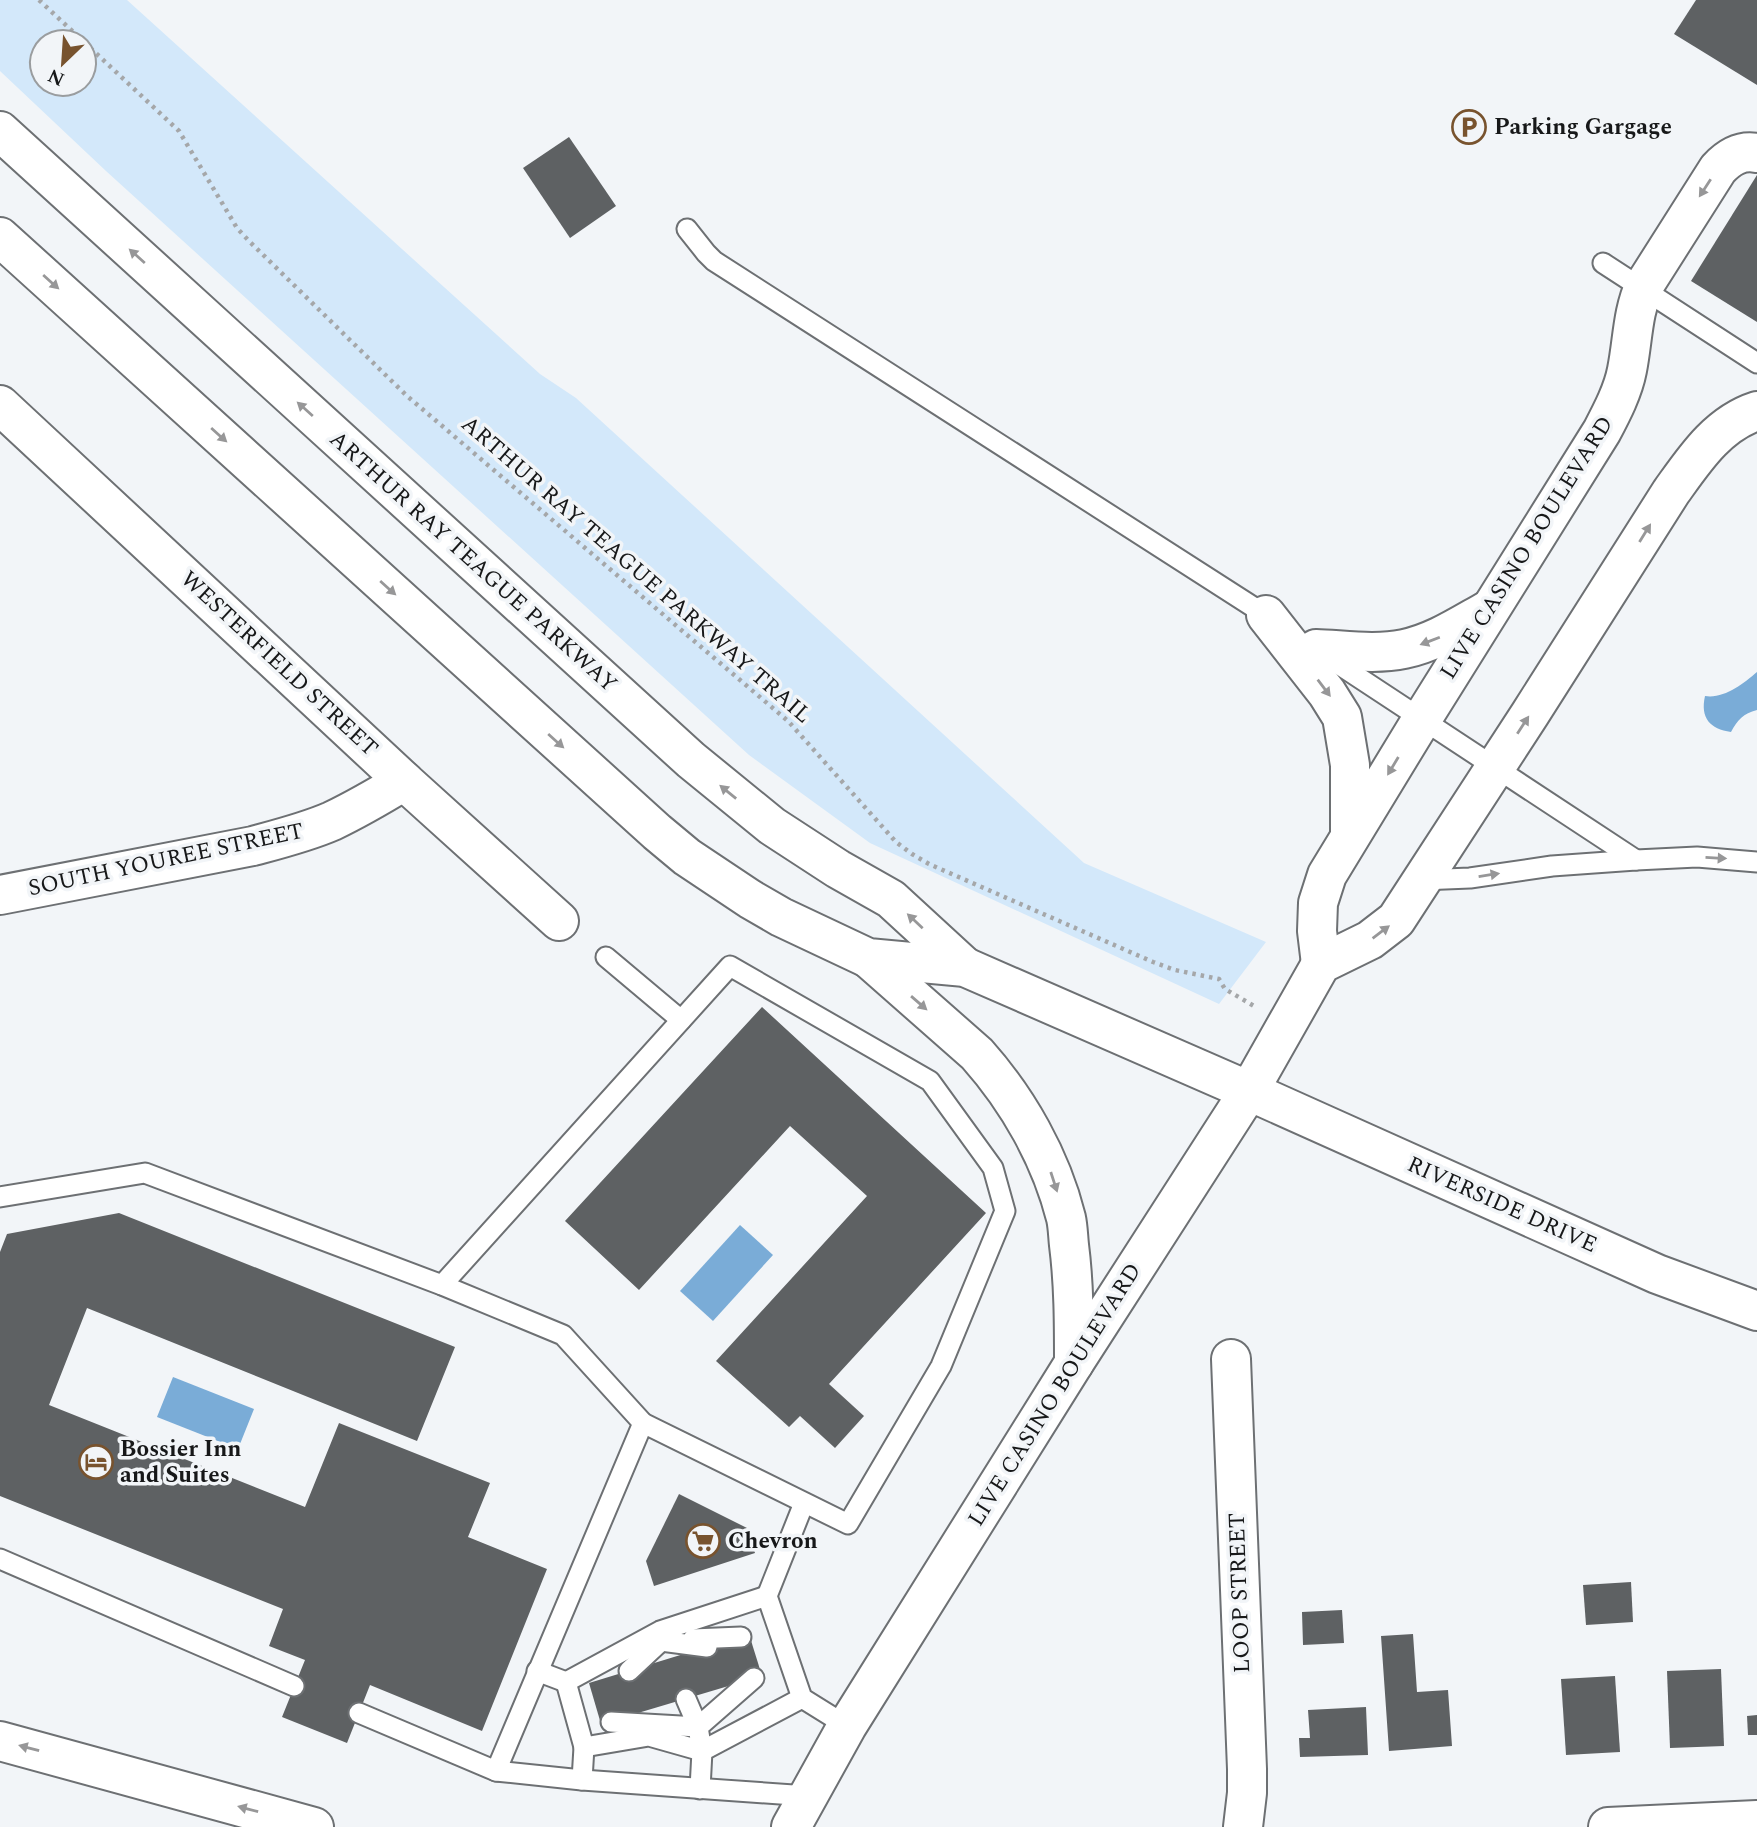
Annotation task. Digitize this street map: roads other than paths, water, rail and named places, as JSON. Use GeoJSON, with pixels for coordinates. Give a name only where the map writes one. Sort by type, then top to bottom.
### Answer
{"type":"FeatureCollection","features":[{"type":"Feature","properties":{"kind":"main road","name":"ARTHUR RAY TEAGUE PARKWAY"},"geometry":{"type":"LineString","coordinates":[[0,131],[699,768],[772,826],[838,869],[891,899],[965,967]]}},
{"type":"Feature","properties":{"kind":"main road","name":"LIVE CASINO BOULEVARD"},"geometry":{"type":"LineString","coordinates":[[799,1812],[848,1726],[1074,1363],[1249,1091],[1321,964],[1317,931],[1318,902],[1327,875],[1602,431],[1627,370],[1631,333],[1643,288],[1718,169],[1743,152],[1757,153]]}},
{"type":"Feature","properties":{"kind":"main road","name":"ARTHUR RAY TEAGUE PARKWAY"},"geometry":{"type":"LineString","coordinates":[[0,237],[687,857],[781,917],[868,958],[965,967],[1249,1091]]}},
{"type":"Feature","properties":{"kind":"main road","name":"WESTERFIELD STREET"},"geometry":{"type":"LineString","coordinates":[[0,405],[404,781],[559,921]]}},
{"type":"Feature","properties":{"kind":"main road"},"geometry":{"type":"LineString","coordinates":[[1321,964],[1370,940],[1396,920],[1671,492],[1706,446],[1734,422],[1757,411]]}},
{"type":"Feature","properties":{"kind":"main road"},"geometry":{"type":"LineString","coordinates":[[1316,649],[1370,652],[1403,650],[1431,641],[1490,609]]}},
{"type":"Feature","properties":{"kind":"main road"},"geometry":{"type":"LineString","coordinates":[[1266,615],[1327,693],[1342,717],[1350,765],[1350,836]]}},
{"type":"Feature","properties":{"kind":"main road","name":"SOUTH YOUREE STREET"},"geometry":{"type":"LineString","coordinates":[[0,895],[253,846],[330,822],[404,781]]}},
{"type":"Feature","properties":{"kind":"main road"},"geometry":{"type":"LineString","coordinates":[[868,958],[977,1054],[1005,1090],[1036,1140],[1049,1168],[1066,1220],[1073,1273],[1074,1363]]}},
{"type":"Feature","properties":{"kind":"main road","name":"RIVERSIDE DRIVE"},"geometry":{"type":"LineString","coordinates":[[1249,1091],[1657,1274],[1757,1311]]}},
{"type":"Feature","properties":{"kind":"main road","name":"LOOP STREET"},"geometry":{"type":"LineString","coordinates":[[1231,1359],[1247,1769],[1242,1827]]}},
{"type":"Feature","properties":{"kind":"main road"},"geometry":{"type":"LineString","coordinates":[[0,1741],[314,1827]]}},
{"type":"Feature","properties":{"kind":"main road"},"geometry":{"type":"LineString","coordinates":[[1608,1827],[1757,1819]]}},
{"type":"Feature","properties":{"kind":"lane"},"geometry":{"type":"LineString","coordinates":[[687,229],[714,261],[1266,615],[1636,860]]}},
{"type":"Feature","properties":{"kind":"lane"},"geometry":{"type":"LineString","coordinates":[[1603,263],[1757,363]]}},
{"type":"Feature","properties":{"kind":"lane"},"geometry":{"type":"LineString","coordinates":[[1421,880],[1470,878],[1552,866],[1636,860],[1697,857],[1757,862]]}},
{"type":"Feature","properties":{"kind":"lane"},"geometry":{"type":"LineString","coordinates":[[606,957],[681,1020]]}},
{"type":"Feature","properties":{"kind":"lane"},"geometry":{"type":"LineString","coordinates":[[0,1197],[145,1173],[442,1286],[563,1335],[643,1423],[848,1524],[941,1366],[1005,1211],[993,1168],[930,1081],[730,966],[442,1286]]}},
{"type":"Feature","properties":{"kind":"lane"},"geometry":{"type":"LineString","coordinates":[[496,1771],[643,1423]]}},
{"type":"Feature","properties":{"kind":"lane"},"geometry":{"type":"LineString","coordinates":[[804,1503],[767,1595],[802,1698],[848,1726]]}},
{"type":"Feature","properties":{"kind":"lane"},"geometry":{"type":"LineString","coordinates":[[0,1559],[295,1686]]}},
{"type":"Feature","properties":{"kind":"lane"},"geometry":{"type":"LineString","coordinates":[[537,1671],[566,1682],[661,1636],[767,1595]]}},
{"type":"Feature","properties":{"kind":"lane"},"geometry":{"type":"LineString","coordinates":[[661,1636],[707,1647]]}},
{"type":"Feature","properties":{"kind":"lane"},"geometry":{"type":"LineString","coordinates":[[661,1636],[671,1658]]}},
{"type":"Feature","properties":{"kind":"lane"},"geometry":{"type":"LineString","coordinates":[[629,1671],[661,1636]]}},
{"type":"Feature","properties":{"kind":"lane"},"geometry":{"type":"LineString","coordinates":[[598,1680],[661,1636],[741,1637]]}},
{"type":"Feature","properties":{"kind":"lane"},"geometry":{"type":"LineString","coordinates":[[611,1722],[698,1727],[754,1678]]}},
{"type":"Feature","properties":{"kind":"lane"},"geometry":{"type":"LineString","coordinates":[[566,1682],[584,1747],[582,1780]]}},
{"type":"Feature","properties":{"kind":"lane"},"geometry":{"type":"LineString","coordinates":[[698,1727],[721,1688]]}},
{"type":"Feature","properties":{"kind":"lane"},"geometry":{"type":"LineString","coordinates":[[584,1747],[649,1736],[702,1751],[802,1698]]}},
{"type":"Feature","properties":{"kind":"lane"},"geometry":{"type":"LineString","coordinates":[[686,1699],[698,1727],[702,1751],[701,1789]]}},
{"type":"Feature","properties":{"kind":"lane"},"geometry":{"type":"LineString","coordinates":[[359,1713],[496,1771],[701,1789],[799,1812]]}},
{"type":"Feature","properties":{"kind":"lane"},"geometry":{"type":"LineString","coordinates":[[641,1713],[698,1727]]}},
{"type":"Feature","properties":{"kind":"water"},"geometry":{"type":"Polygon","coordinates":[[[1757,672],[1757,710],[1741,718],[1731,732],[1712,725],[1705,716],[1705,696],[1726,693],[1757,672]]]}},
{"type":"Feature","properties":{"kind":"water"},"geometry":{"type":"Polygon","coordinates":[[[740,1225],[773,1255],[713,1321],[680,1291],[740,1225]]]}},
{"type":"Feature","properties":{"kind":"water"},"geometry":{"type":"Polygon","coordinates":[[[173,1377],[254,1409],[238,1449],[157,1417],[173,1377]]]}},
{"type":"Feature","properties":{"kind":"place","name":"Parking Gargage"},"geometry":{"type":"Point","coordinates":[1469,127]}},
{"type":"Feature","properties":{"kind":"place","name":"Bossier Inn and Suites"},"geometry":{"type":"Point","coordinates":[96,1462]}},
{"type":"Feature","properties":{"kind":"place","name":"Chevron"},"geometry":{"type":"Point","coordinates":[703,1541]}}]}
